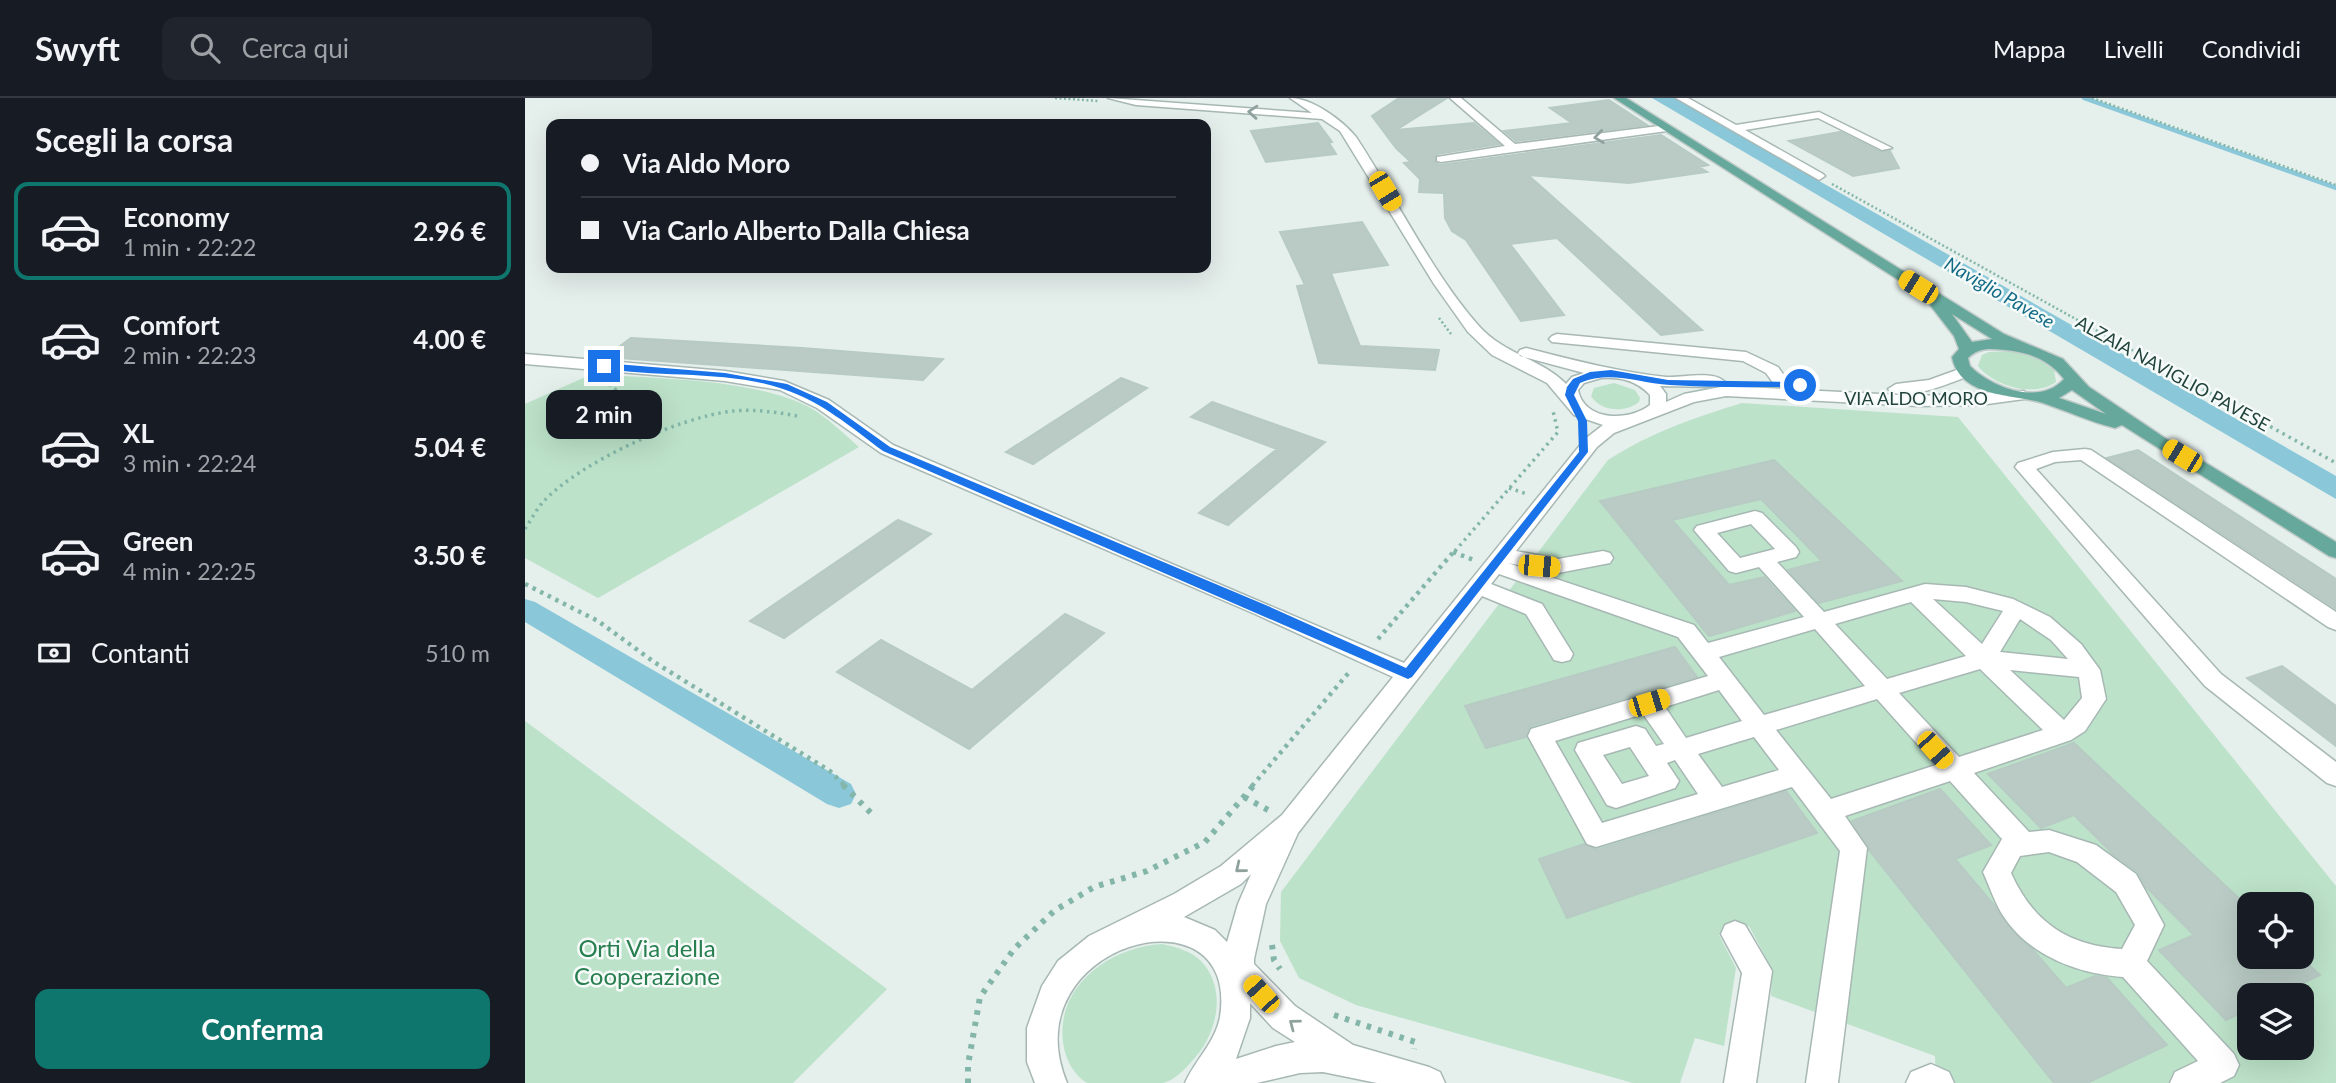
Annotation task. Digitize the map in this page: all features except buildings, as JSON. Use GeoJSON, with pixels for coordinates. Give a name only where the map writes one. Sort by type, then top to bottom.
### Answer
{"type":"FeatureCollection","features":[{"type":"Feature","properties":{"kind":"main road"},"geometry":{"type":"LineString","coordinates":[[1619,98],[1918,287],[2019,347],[2052,359],[2066,370],[2070,382],[2162,444],[2336,551]]}},
{"type":"Feature","properties":{"kind":"main road"},"geometry":{"type":"LineString","coordinates":[[1918,287],[1952,322],[1967,349]]}},
{"type":"Feature","properties":{"kind":"main road"},"geometry":{"type":"LineString","coordinates":[[2019,347],[1991,344],[1967,349],[1960,357],[1965,372],[1992,388],[2081,409],[2162,444]]}},
{"type":"Feature","properties":{"kind":"main road"},"geometry":{"type":"LineString","coordinates":[[2039,397],[2061,393],[2070,382]]}},
{"type":"Feature","properties":{"kind":"street"},"geometry":{"type":"LineString","coordinates":[[1222,109],[1231,98]]}},
{"type":"Feature","properties":{"kind":"street"},"geometry":{"type":"LineString","coordinates":[[1295,98],[1344,130],[1352,139],[1441,284],[1473,329],[1498,352],[1553,380],[1574,403],[1601,419],[1633,420]]}},
{"type":"Feature","properties":{"kind":"street"},"geometry":{"type":"LineString","coordinates":[[1681,98],[1819,176]]}},
{"type":"Feature","properties":{"kind":"street"},"geometry":{"type":"LineString","coordinates":[[1114,99],[1321,117]]}},
{"type":"Feature","properties":{"kind":"street"},"geometry":{"type":"LineString","coordinates":[[1458,101],[1510,146],[1517,148]]}},
{"type":"Feature","properties":{"kind":"street"},"geometry":{"type":"LineString","coordinates":[[1734,128],[1819,115],[1886,148]]}},
{"type":"Feature","properties":{"kind":"street"},"geometry":{"type":"LineString","coordinates":[[1441,159],[1667,128]]}},
{"type":"Feature","properties":{"kind":"street"},"geometry":{"type":"LineString","coordinates":[[1473,329],[1498,343],[1539,358],[1608,373]]}},
{"type":"Feature","properties":{"kind":"street"},"geometry":{"type":"LineString","coordinates":[[1557,339],[1746,357],[1767,365],[1779,376],[1781,384]]}},
{"type":"Feature","properties":{"kind":"street"},"geometry":{"type":"LineString","coordinates":[[525,359],[725,376],[784,386],[824,404],[887,449],[1408,674]]}},
{"type":"Feature","properties":{"kind":"street","name":"VIA ALDO MORO"},"geometry":{"type":"LineString","coordinates":[[1608,373],[1668,382],[1910,389],[1932,385],[1965,372]]}},
{"type":"Feature","properties":{"kind":"street"},"geometry":{"type":"LineString","coordinates":[[1584,452],[1584,427],[1570,390],[1579,380],[1608,373]]}},
{"type":"Feature","properties":{"kind":"street"},"geometry":{"type":"LineString","coordinates":[[1634,377],[1650,384],[1660,396],[1658,407],[1651,414]]}},
{"type":"Feature","properties":{"kind":"street","name":"VIA ALDO MORO"},"geometry":{"type":"LineString","coordinates":[[1290,823],[1584,452],[1608,429],[1690,398],[1726,391],[1918,401],[1971,401],[2018,395]]}},
{"type":"Feature","properties":{"kind":"street"},"geometry":{"type":"LineString","coordinates":[[2336,622],[2085,454],[2053,457],[2024,467],[2213,680],[2336,776]]}},
{"type":"Feature","properties":{"kind":"street"},"geometry":{"type":"LineString","coordinates":[[1500,560],[1563,568],[1603,558]]}},
{"type":"Feature","properties":{"kind":"street"},"geometry":{"type":"LineString","coordinates":[[1763,559],[2023,844]]}},
{"type":"Feature","properties":{"kind":"street"},"geometry":{"type":"LineString","coordinates":[[1500,560],[1686,631],[1854,848],[1822,1083]]}},
{"type":"Feature","properties":{"kind":"street"},"geometry":{"type":"LineString","coordinates":[[1478,587],[1534,610],[1562,654]]}},
{"type":"Feature","properties":{"kind":"street"},"geometry":{"type":"LineString","coordinates":[[1703,653],[1925,591],[1958,592],[1991,599],[2034,617],[2066,642],[2089,670],[2094,699],[2077,724],[2062,733],[1826,812]]}},
{"type":"Feature","properties":{"kind":"street"},"geometry":{"type":"LineString","coordinates":[[1915,594],[2062,733]]}},
{"type":"Feature","properties":{"kind":"street"},"geometry":{"type":"LineString","coordinates":[[1984,659],[2015,609]]}},
{"type":"Feature","properties":{"kind":"street"},"geometry":{"type":"LineString","coordinates":[[1650,758],[1984,659],[2089,670]]}},
{"type":"Feature","properties":{"kind":"street"},"geometry":{"type":"LineString","coordinates":[[1724,680],[1540,736],[1596,836],[1798,775]]}},
{"type":"Feature","properties":{"kind":"street"},"geometry":{"type":"LineString","coordinates":[[1649,703],[1716,800]]}},
{"type":"Feature","properties":{"kind":"street"},"geometry":{"type":"LineString","coordinates":[[1595,720],[1611,743]]}},
{"type":"Feature","properties":{"kind":"street"},"geometry":{"type":"LineString","coordinates":[[1636,736],[1650,758],[1666,781],[1616,797],[1587,750],[1636,736]]}},
{"type":"Feature","properties":{"kind":"street"},"geometry":{"type":"LineString","coordinates":[[1567,785],[1602,774]]}},
{"type":"Feature","properties":{"kind":"street"},"geometry":{"type":"LineString","coordinates":[[1639,790],[1657,818]]}},
{"type":"Feature","properties":{"kind":"street"},"geometry":{"type":"LineString","coordinates":[[1050,1082],[1044,1068],[1040,1041],[1049,1003],[1074,966],[1088,953],[1112,938],[1158,917],[1231,875],[1290,823]]}},
{"type":"Feature","properties":{"kind":"street"},"geometry":{"type":"LineString","coordinates":[[1202,1083],[1219,1063],[1229,1045],[1237,1018],[1238,969],[1248,910],[1290,823]]}},
{"type":"Feature","properties":{"kind":"street"},"geometry":{"type":"LineString","coordinates":[[2130,964],[2150,925],[2126,883],[2086,853],[2049,841],[2012,846],[1997,872],[2015,910],[2056,948],[2102,963],[2130,964],[2223,1065],[2186,1083]]}},
{"type":"Feature","properties":{"kind":"street"},"geometry":{"type":"LineString","coordinates":[[1112,938],[1139,929],[1169,927],[1193,933],[1216,948],[1270,1004],[1299,1029],[1352,1059],[1429,1083]]}},
{"type":"Feature","properties":{"kind":"street"},"geometry":{"type":"LineString","coordinates":[[1735,934],[1757,971],[1740,1083]]}},
{"type":"Feature","properties":{"kind":"street"},"geometry":{"type":"LineString","coordinates":[[1216,948],[1233,975],[1238,999]]}},
{"type":"Feature","properties":{"kind":"street"},"geometry":{"type":"LineString","coordinates":[[1218,1083],[1263,1064],[1296,1056],[1352,1059]]}},
{"type":"Feature","properties":{"kind":"street"},"geometry":{"type":"LineString","coordinates":[[1922,1083],[1931,1080],[1938,1083]]}},
{"type":"Feature","properties":{"kind":"path"},"geometry":{"type":"LineString","coordinates":[[1055,98],[1093,101],[1114,99]]}},
{"type":"Feature","properties":{"kind":"path"},"geometry":{"type":"LineString","coordinates":[[2092,98],[2336,184]]}},
{"type":"Feature","properties":{"kind":"path","name":"ALZAIA NAVIGLIO PAVESE"},"geometry":{"type":"LineString","coordinates":[[1819,176],[2336,463]]}},
{"type":"Feature","properties":{"kind":"path"},"geometry":{"type":"LineString","coordinates":[[1438,318],[1455,338]]}},
{"type":"Feature","properties":{"kind":"path"},"geometry":{"type":"LineString","coordinates":[[580,364],[616,390],[643,436]]}},
{"type":"Feature","properties":{"kind":"path"},"geometry":{"type":"LineString","coordinates":[[968,1083],[968,1065],[980,997],[1014,949],[1055,911],[1094,887],[1147,871],[1205,842],[1557,432],[1551,406]]}},
{"type":"Feature","properties":{"kind":"path"},"geometry":{"type":"LineString","coordinates":[[525,529],[542,503],[555,492],[643,436],[687,421],[741,411],[768,411],[804,418]]}},
{"type":"Feature","properties":{"kind":"path"},"geometry":{"type":"LineString","coordinates":[[525,584],[599,621],[654,662],[830,771],[874,816]]}},
{"type":"Feature","properties":{"kind":"green space"},"geometry":{"type":"Polygon","coordinates":[[[2012,351],[2037,358],[2054,370],[2056,382],[2037,389],[2015,388],[1994,379],[1978,366],[1982,355],[2012,351]]]}},
{"type":"Feature","properties":{"kind":"green space"},"geometry":{"type":"Polygon","coordinates":[[[592,374],[732,385],[786,397],[809,407],[859,447],[598,598],[525,558],[525,404],[592,374]]]}},
{"type":"Feature","properties":{"kind":"green space"},"geometry":{"type":"Polygon","coordinates":[[[1614,383],[1635,390],[1640,398],[1639,402],[1627,408],[1613,409],[1601,405],[1591,396],[1594,388],[1614,383]]]}},
{"type":"Feature","properties":{"kind":"green space"},"geometry":{"type":"Polygon","coordinates":[[[1742,403],[1958,417],[2336,886],[2336,1083],[1936,1083],[1935,1056],[1771,996],[1772,969],[1749,926],[1719,935],[1736,968],[1724,1046],[1695,1038],[1680,1083],[1633,1083],[1356,1005],[1299,978],[1280,941],[1281,892],[1608,460],[1657,433],[1742,403]]]}},
{"type":"Feature","properties":{"kind":"green space","name":"Orti Via della Cooperazione"},"geometry":{"type":"Polygon","coordinates":[[[525,721],[887,989],[793,1083],[525,1083],[525,721]]]}},
{"type":"Feature","properties":{"kind":"green space"},"geometry":{"type":"Polygon","coordinates":[[[1162,944],[1178,948],[1201,961],[1215,985],[1216,1012],[1208,1038],[1190,1063],[1167,1082],[1087,1083],[1072,1068],[1064,1048],[1063,1026],[1067,1007],[1076,990],[1105,962],[1142,947],[1162,944]]]}},
{"type":"Feature","properties":{"kind":"water","name":"Naviglio Pavese"},"geometry":{"type":"Polygon","coordinates":[[[1652,98],[1674,98],[2336,476],[2336,499],[1652,98]]]}},
{"type":"Feature","properties":{"kind":"waterway"},"geometry":{"type":"LineString","coordinates":[[2084,98],[2336,188]]}},
{"type":"Feature","properties":{"kind":"waterway"},"geometry":{"type":"LineString","coordinates":[[525,609],[839,794]]}},
{"type":"Feature","properties":{"kind":"route"},"geometry":{"type":"LineString","coordinates":[[604,366],[725,376],[784,386],[824,404],[887,449],[1263,609],[1408,674],[1584,452],[1583,421],[1570,395],[1571,387],[1577,381],[1593,374],[1611,373],[1668,382],[1800,385]]}}]}
